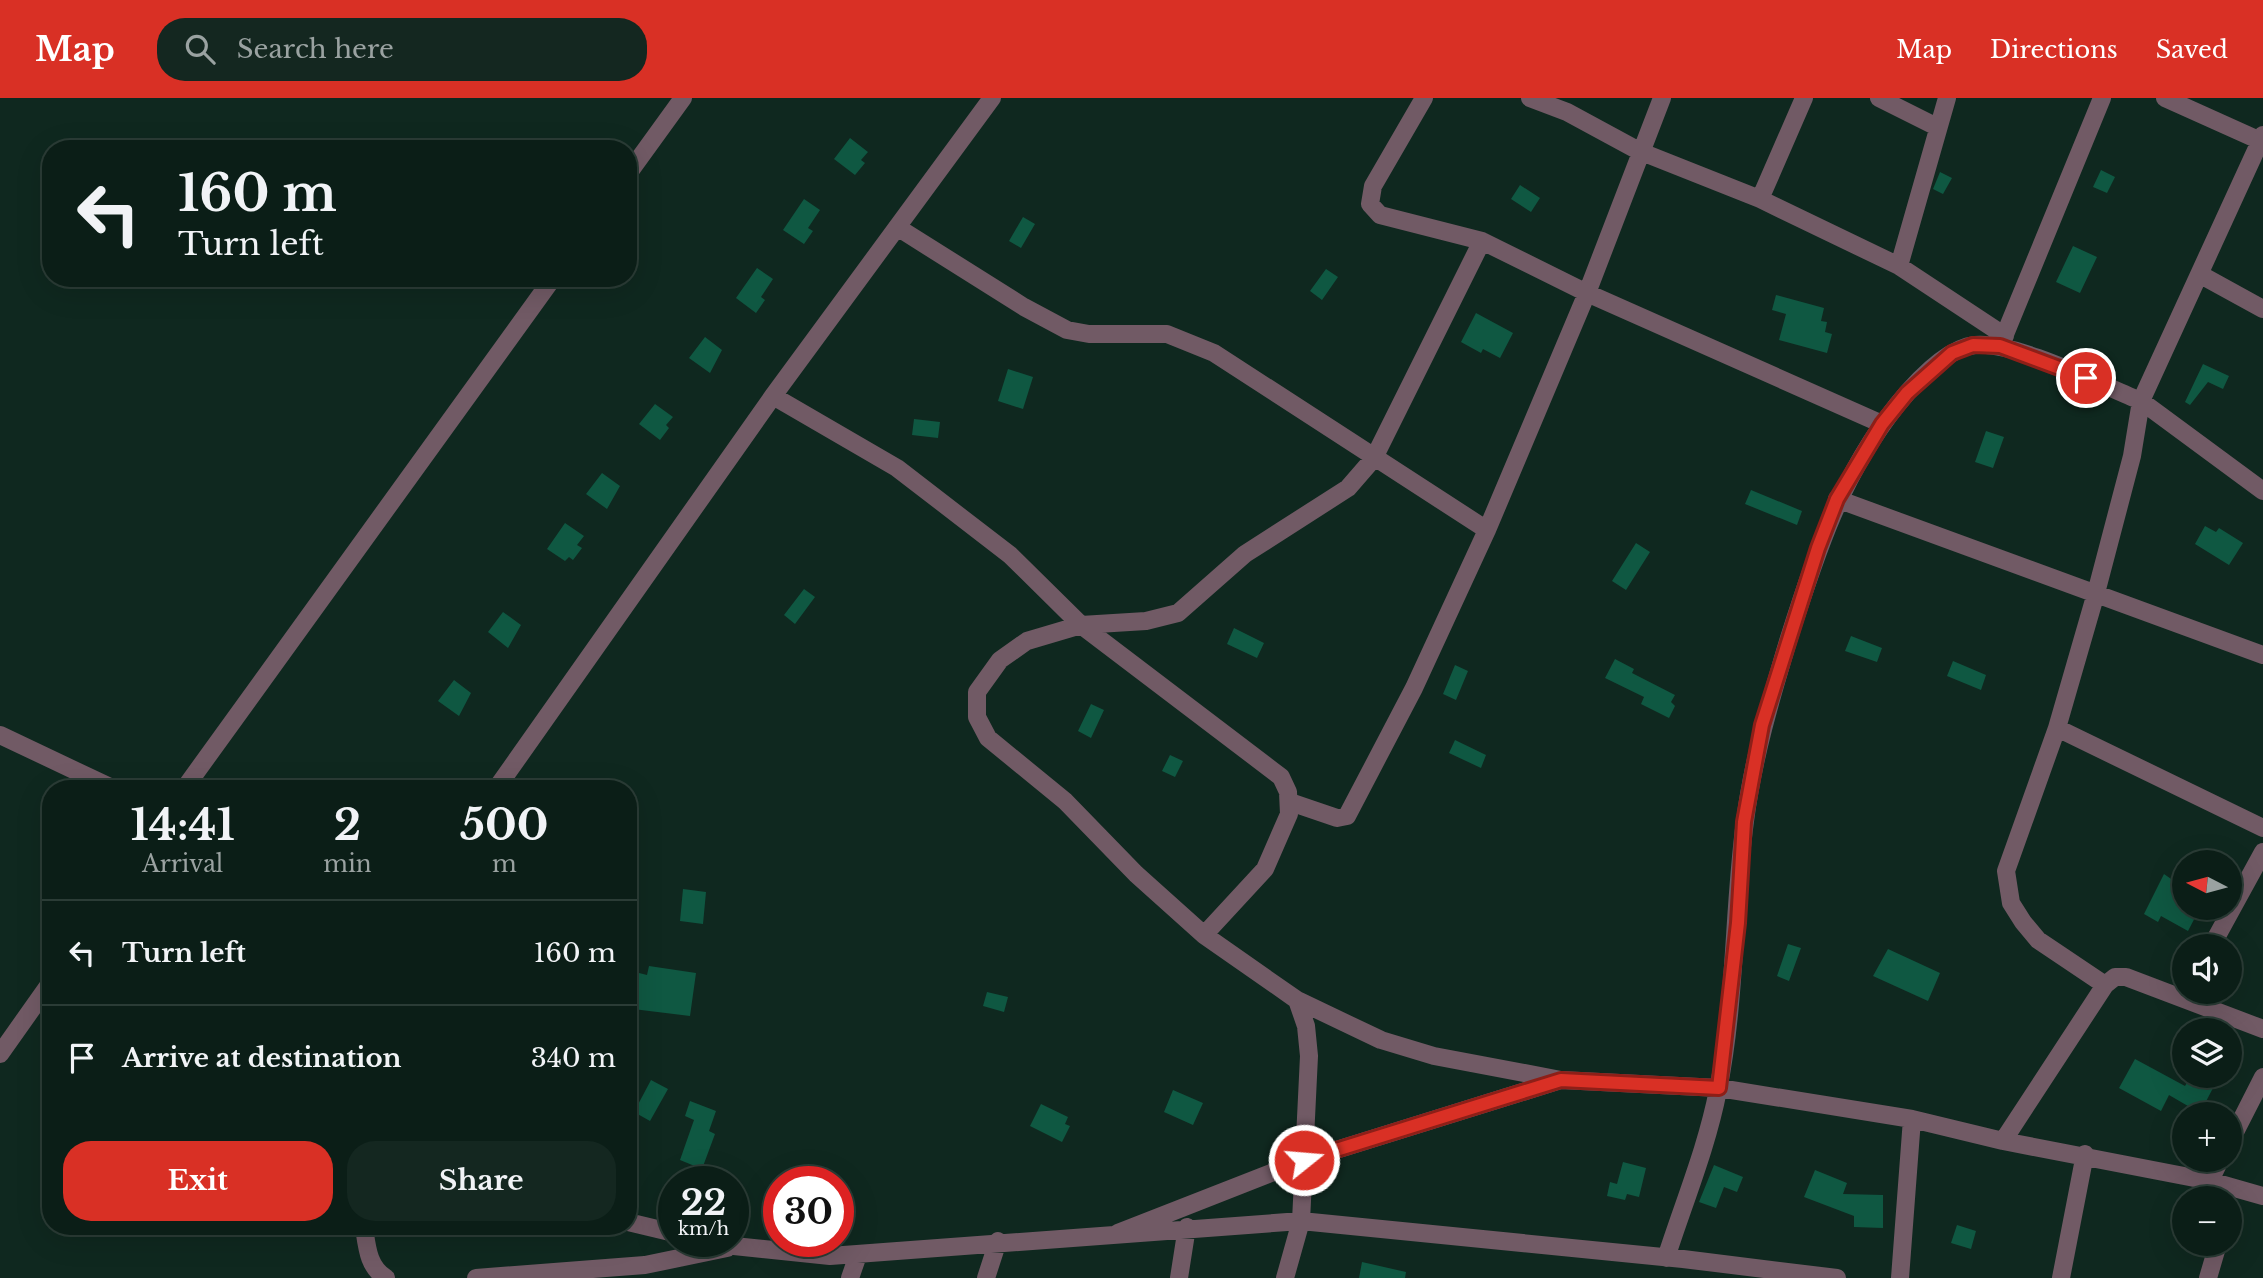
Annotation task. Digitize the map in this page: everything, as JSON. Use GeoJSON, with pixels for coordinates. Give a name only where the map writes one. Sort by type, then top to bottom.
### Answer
{"type":"FeatureCollection","features":[{"type":"Feature","properties":{"kind":"street"},"geometry":{"type":"LineString","coordinates":[[637,162],[683,98]]}},
{"type":"Feature","properties":{"kind":"street"},"geometry":{"type":"LineString","coordinates":[[502,780],[773,396],[992,98]]}},
{"type":"Feature","properties":{"kind":"street"},"geometry":{"type":"LineString","coordinates":[[1424,98],[1373,186],[1370,204],[1380,215],[1482,241],[1587,293],[1882,424]]}},
{"type":"Feature","properties":{"kind":"street"},"geometry":{"type":"LineString","coordinates":[[1530,98],[1567,112],[1639,151],[1760,199],[1899,266],[2003,341],[2141,401],[2263,491]]}},
{"type":"Feature","properties":{"kind":"street"},"geometry":{"type":"LineString","coordinates":[[1290,802],[1337,817],[1347,816],[1414,688],[1487,530],[1587,293],[1639,151],[1662,98]]}},
{"type":"Feature","properties":{"kind":"street"},"geometry":{"type":"LineString","coordinates":[[1760,199],[1804,98]]}},
{"type":"Feature","properties":{"kind":"street"},"geometry":{"type":"LineString","coordinates":[[1879,98],[1937,127]]}},
{"type":"Feature","properties":{"kind":"street"},"geometry":{"type":"LineString","coordinates":[[1899,266],[1947,98]]}},
{"type":"Feature","properties":{"kind":"street"},"geometry":{"type":"LineString","coordinates":[[2003,341],[2102,98]]}},
{"type":"Feature","properties":{"kind":"street"},"geometry":{"type":"LineString","coordinates":[[2105,985],[2038,940],[2011,903],[2007,871],[2057,727],[2096,593],[2132,456],[2141,401],[2262,139],[2165,98]]}},
{"type":"Feature","properties":{"kind":"street"},"geometry":{"type":"LineString","coordinates":[[897,227],[1024,307],[1067,330],[1089,334],[1167,334],[1214,352],[1487,530]]}},
{"type":"Feature","properties":{"kind":"street"},"geometry":{"type":"LineString","coordinates":[[1482,241],[1374,458],[1348,488],[1245,554],[1178,613],[1146,621],[1082,625],[1027,641],[1000,660],[977,692],[977,717],[988,738],[1065,801],[1119,859],[1204,934],[1297,1000],[1381,1040],[1434,1056],[1561,1080],[1719,1088],[1912,1119],[2003,1141],[2085,1154],[2228,1186]]}},
{"type":"Feature","properties":{"kind":"street"},"geometry":{"type":"LineString","coordinates":[[2201,275],[2263,309]]}},
{"type":"Feature","properties":{"kind":"street"},"geometry":{"type":"LineString","coordinates":[[190,780],[547,287]]}},
{"type":"Feature","properties":{"kind":"street"},"geometry":{"type":"LineString","coordinates":[[1682,1278],[1675,1259],[1719,1088],[1738,923],[1744,822],[1762,725],[1818,548],[1837,499],[1882,424],[1907,393],[1952,353],[1973,345],[2003,341]]}},
{"type":"Feature","properties":{"kind":"street"},"geometry":{"type":"LineString","coordinates":[[773,396],[897,468],[1010,555],[1082,625],[1281,777],[1290,802],[1289,814],[1265,869],[1204,934]]}},
{"type":"Feature","properties":{"kind":"street"},"geometry":{"type":"LineString","coordinates":[[1837,499],[2263,655]]}},
{"type":"Feature","properties":{"kind":"street"},"geometry":{"type":"LineString","coordinates":[[2057,727],[2263,828]]}},
{"type":"Feature","properties":{"kind":"street"},"geometry":{"type":"LineString","coordinates":[[0,735],[95,780]]}},
{"type":"Feature","properties":{"kind":"street"},"geometry":{"type":"LineString","coordinates":[[2218,934],[2263,852]]}},
{"type":"Feature","properties":{"kind":"street"},"geometry":{"type":"LineString","coordinates":[[2003,1141],[2105,985],[2115,977],[2126,977],[2172,992]]}},
{"type":"Feature","properties":{"kind":"street"},"geometry":{"type":"LineString","coordinates":[[0,1054],[42,995]]}},
{"type":"Feature","properties":{"kind":"street"},"geometry":{"type":"LineString","coordinates":[[1285,1278],[1301,1221],[1309,1056],[1306,1026],[1297,1000]]}},
{"type":"Feature","properties":{"kind":"street"},"geometry":{"type":"LineString","coordinates":[[2203,1004],[2263,1029]]}},
{"type":"Feature","properties":{"kind":"street"},"geometry":{"type":"LineString","coordinates":[[2242,1118],[2263,1077]]}},
{"type":"Feature","properties":{"kind":"street"},"geometry":{"type":"LineString","coordinates":[[1118,1233],[1304,1160],[1561,1080]]}},
{"type":"Feature","properties":{"kind":"street"},"geometry":{"type":"LineString","coordinates":[[1900,1278],[1912,1119]]}},
{"type":"Feature","properties":{"kind":"street"},"geometry":{"type":"LineString","coordinates":[[2061,1278],[2085,1154]]}},
{"type":"Feature","properties":{"kind":"street"},"geometry":{"type":"LineString","coordinates":[[2210,1181],[2214,1172]]}},
{"type":"Feature","properties":{"kind":"street"},"geometry":{"type":"LineString","coordinates":[[2242,1190],[2263,1196]]}},
{"type":"Feature","properties":{"kind":"street"},"geometry":{"type":"LineString","coordinates":[[749,1248],[830,1256],[858,1255],[935,1250],[998,1241],[1301,1221],[1837,1278]]}},
{"type":"Feature","properties":{"kind":"street"},"geometry":{"type":"LineString","coordinates":[[637,1224],[658,1229]]}},
{"type":"Feature","properties":{"kind":"street"},"geometry":{"type":"LineString","coordinates":[[1179,1278],[1187,1227]]}},
{"type":"Feature","properties":{"kind":"street"},"geometry":{"type":"LineString","coordinates":[[365,1235],[370,1260],[375,1270],[386,1278]]}},
{"type":"Feature","properties":{"kind":"street"},"geometry":{"type":"LineString","coordinates":[[986,1278],[998,1241]]}},
{"type":"Feature","properties":{"kind":"street"},"geometry":{"type":"LineString","coordinates":[[850,1278],[858,1255]]}},
{"type":"Feature","properties":{"kind":"street"},"geometry":{"type":"LineString","coordinates":[[2208,1278],[2214,1256]]}},
{"type":"Feature","properties":{"kind":"street"},"geometry":{"type":"LineString","coordinates":[[476,1278],[591,1272],[682,1257]]}},
{"type":"Feature","properties":{"kind":"building"},"geometry":{"type":"Polygon","coordinates":[[[850,138],[868,152],[861,160],[865,163],[855,175],[834,159],[850,138]]]}},
{"type":"Feature","properties":{"kind":"building"},"geometry":{"type":"Polygon","coordinates":[[[2101,170],[2115,177],[2107,193],[2093,187],[2101,170]]]}},
{"type":"Feature","properties":{"kind":"building"},"geometry":{"type":"Polygon","coordinates":[[[1940,172],[1952,178],[1943,194],[1933,189],[1940,172]]]}},
{"type":"Feature","properties":{"kind":"building"},"geometry":{"type":"Polygon","coordinates":[[[1520,185],[1540,198],[1531,212],[1511,199],[1520,185]]]}},
{"type":"Feature","properties":{"kind":"building"},"geometry":{"type":"Polygon","coordinates":[[[804,199],[820,210],[808,228],[813,231],[804,244],[783,230],[804,199]]]}},
{"type":"Feature","properties":{"kind":"building"},"geometry":{"type":"Polygon","coordinates":[[[1023,217],[1035,224],[1021,248],[1009,241],[1023,217]]]}},
{"type":"Feature","properties":{"kind":"building"},"geometry":{"type":"Polygon","coordinates":[[[2073,246],[2097,257],[2080,293],[2056,282],[2073,246]]]}},
{"type":"Feature","properties":{"kind":"building"},"geometry":{"type":"Polygon","coordinates":[[[757,268],[773,279],[761,297],[765,300],[756,313],[736,298],[757,268]]]}},
{"type":"Feature","properties":{"kind":"building"},"geometry":{"type":"Polygon","coordinates":[[[1326,269],[1338,277],[1322,300],[1310,291],[1326,269]]]}},
{"type":"Feature","properties":{"kind":"building"},"geometry":{"type":"Polygon","coordinates":[[[1776,295],[1824,308],[1821,321],[1827,322],[1825,332],[1832,334],[1827,353],[1779,340],[1786,314],[1772,310],[1776,295]]]}},
{"type":"Feature","properties":{"kind":"building"},"geometry":{"type":"Polygon","coordinates":[[[1476,313],[1513,333],[1500,358],[1483,349],[1481,353],[1461,342],[1476,313]]]}},
{"type":"Feature","properties":{"kind":"building"},"geometry":{"type":"Polygon","coordinates":[[[705,337],[722,350],[710,373],[689,358],[705,337]]]}},
{"type":"Feature","properties":{"kind":"building"},"geometry":{"type":"Polygon","coordinates":[[[2203,364],[2229,376],[2223,389],[2208,382],[2190,405],[2185,402],[2203,364]]]}},
{"type":"Feature","properties":{"kind":"building"},"geometry":{"type":"Polygon","coordinates":[[[1008,369],[1033,377],[1023,409],[998,401],[1008,369]]]}},
{"type":"Feature","properties":{"kind":"building"},"geometry":{"type":"Polygon","coordinates":[[[655,404],[673,417],[666,425],[669,428],[660,440],[639,424],[655,404]]]}},
{"type":"Feature","properties":{"kind":"building"},"geometry":{"type":"Polygon","coordinates":[[[914,419],[940,422],[938,438],[912,435],[914,419]]]}},
{"type":"Feature","properties":{"kind":"building"},"geometry":{"type":"Polygon","coordinates":[[[1986,431],[2004,437],[1993,468],[1975,462],[1986,431]]]}},
{"type":"Feature","properties":{"kind":"building"},"geometry":{"type":"Polygon","coordinates":[[[602,473],[620,486],[607,509],[586,494],[602,473]]]}},
{"type":"Feature","properties":{"kind":"building"},"geometry":{"type":"Polygon","coordinates":[[[1751,490],[1802,511],[1797,525],[1745,504],[1751,490]]]}},
{"type":"Feature","properties":{"kind":"building"},"geometry":{"type":"Polygon","coordinates":[[[565,523],[584,536],[577,545],[582,548],[573,560],[569,557],[565,561],[547,549],[565,523]]]}},
{"type":"Feature","properties":{"kind":"building"},"geometry":{"type":"Polygon","coordinates":[[[2205,526],[2216,532],[2219,528],[2243,543],[2229,565],[2195,544],[2205,526]]]}},
{"type":"Feature","properties":{"kind":"building"},"geometry":{"type":"Polygon","coordinates":[[[1636,543],[1650,552],[1626,590],[1612,581],[1636,543]]]}},
{"type":"Feature","properties":{"kind":"building"},"geometry":{"type":"Polygon","coordinates":[[[804,589],[815,597],[795,624],[784,615],[804,589]]]}},
{"type":"Feature","properties":{"kind":"building"},"geometry":{"type":"Polygon","coordinates":[[[503,612],[521,625],[508,648],[488,632],[503,612]]]}},
{"type":"Feature","properties":{"kind":"building"},"geometry":{"type":"Polygon","coordinates":[[[1234,628],[1264,643],[1257,658],[1227,644],[1234,628]]]}},
{"type":"Feature","properties":{"kind":"building"},"geometry":{"type":"Polygon","coordinates":[[[1851,636],[1882,648],[1877,662],[1845,651],[1851,636]]]}},
{"type":"Feature","properties":{"kind":"building"},"geometry":{"type":"Polygon","coordinates":[[[1615,659],[1634,669],[1632,673],[1675,695],[1671,702],[1675,706],[1669,718],[1641,704],[1644,697],[1605,678],[1615,659]]]}},
{"type":"Feature","properties":{"kind":"building"},"geometry":{"type":"Polygon","coordinates":[[[1953,661],[1986,675],[1981,690],[1947,676],[1953,661]]]}},
{"type":"Feature","properties":{"kind":"building"},"geometry":{"type":"Polygon","coordinates":[[[1455,665],[1468,671],[1456,700],[1443,694],[1455,665]]]}},
{"type":"Feature","properties":{"kind":"building"},"geometry":{"type":"Polygon","coordinates":[[[454,680],[471,693],[459,716],[438,701],[454,680]]]}},
{"type":"Feature","properties":{"kind":"building"},"geometry":{"type":"Polygon","coordinates":[[[1091,704],[1104,710],[1091,738],[1078,731],[1091,704]]]}},
{"type":"Feature","properties":{"kind":"building"},"geometry":{"type":"Polygon","coordinates":[[[1455,740],[1486,755],[1481,768],[1449,753],[1455,740]]]}},
{"type":"Feature","properties":{"kind":"building"},"geometry":{"type":"Polygon","coordinates":[[[1170,755],[1183,761],[1175,777],[1162,771],[1170,755]]]}},
{"type":"Feature","properties":{"kind":"building"},"geometry":{"type":"Polygon","coordinates":[[[2164,874],[2172,880],[2172,920],[2194,920],[2188,931],[2161,916],[2158,922],[2144,914],[2164,874]]]}},
{"type":"Feature","properties":{"kind":"building"},"geometry":{"type":"Polygon","coordinates":[[[683,889],[706,892],[703,924],[680,921],[683,889]]]}},
{"type":"Feature","properties":{"kind":"building"},"geometry":{"type":"Polygon","coordinates":[[[1788,944],[1801,948],[1789,981],[1777,976],[1788,944]]]}},
{"type":"Feature","properties":{"kind":"building"},"geometry":{"type":"Polygon","coordinates":[[[1888,949],[1940,973],[1928,1001],[1873,976],[1888,949]]]}},
{"type":"Feature","properties":{"kind":"building"},"geometry":{"type":"Polygon","coordinates":[[[649,966],[696,973],[690,1016],[637,1009],[639,973],[647,975],[649,966]]]}},
{"type":"Feature","properties":{"kind":"building"},"geometry":{"type":"Polygon","coordinates":[[[987,992],[1008,997],[1004,1012],[983,1006],[987,992]]]}},
{"type":"Feature","properties":{"kind":"building"},"geometry":{"type":"Polygon","coordinates":[[[2135,1059],[2172,1079],[2172,1088],[2213,1088],[2206,1102],[2181,1102],[2169,1095],[2161,1111],[2119,1088],[2135,1059]]]}},
{"type":"Feature","properties":{"kind":"building"},"geometry":{"type":"Polygon","coordinates":[[[651,1080],[668,1089],[650,1121],[637,1114],[637,1106],[651,1080]]]}},
{"type":"Feature","properties":{"kind":"building"},"geometry":{"type":"Polygon","coordinates":[[[1173,1090],[1203,1103],[1193,1125],[1164,1112],[1173,1090]]]}},
{"type":"Feature","properties":{"kind":"building"},"geometry":{"type":"Polygon","coordinates":[[[690,1101],[716,1111],[709,1131],[715,1134],[703,1166],[695,1166],[680,1160],[694,1120],[685,1116],[690,1101]]]}},
{"type":"Feature","properties":{"kind":"building"},"geometry":{"type":"Polygon","coordinates":[[[1041,1104],[1068,1117],[1065,1124],[1070,1126],[1062,1142],[1030,1126],[1041,1104]]]}},
{"type":"Feature","properties":{"kind":"building"},"geometry":{"type":"Polygon","coordinates":[[[1623,1162],[1646,1168],[1639,1197],[1627,1194],[1625,1200],[1607,1196],[1610,1182],[1617,1184],[1623,1162]]]}},
{"type":"Feature","properties":{"kind":"building"},"geometry":{"type":"Polygon","coordinates":[[[1714,1165],[1743,1177],[1737,1192],[1724,1187],[1716,1208],[1699,1202],[1714,1165]]]}},
{"type":"Feature","properties":{"kind":"building"},"geometry":{"type":"Polygon","coordinates":[[[1815,1170],[1847,1183],[1843,1194],[1883,1195],[1883,1228],[1854,1227],[1854,1216],[1804,1197],[1815,1170]]]}},
{"type":"Feature","properties":{"kind":"building"},"geometry":{"type":"Polygon","coordinates":[[[1957,1225],[1976,1231],[1971,1249],[1951,1243],[1957,1225]]]}},
{"type":"Feature","properties":{"kind":"building"},"geometry":{"type":"Polygon","coordinates":[[[1362,1262],[1406,1272],[1405,1278],[1359,1278],[1362,1262]]]}},
{"type":"Feature","properties":{"kind":"route"},"geometry":{"type":"LineString","coordinates":[[1304,1160],[1561,1080],[1719,1088],[1738,923],[1744,822],[1762,725],[1818,548],[1837,499],[1882,424],[1907,393],[1952,353],[1973,345],[2000,346],[2086,378]]}}]}
